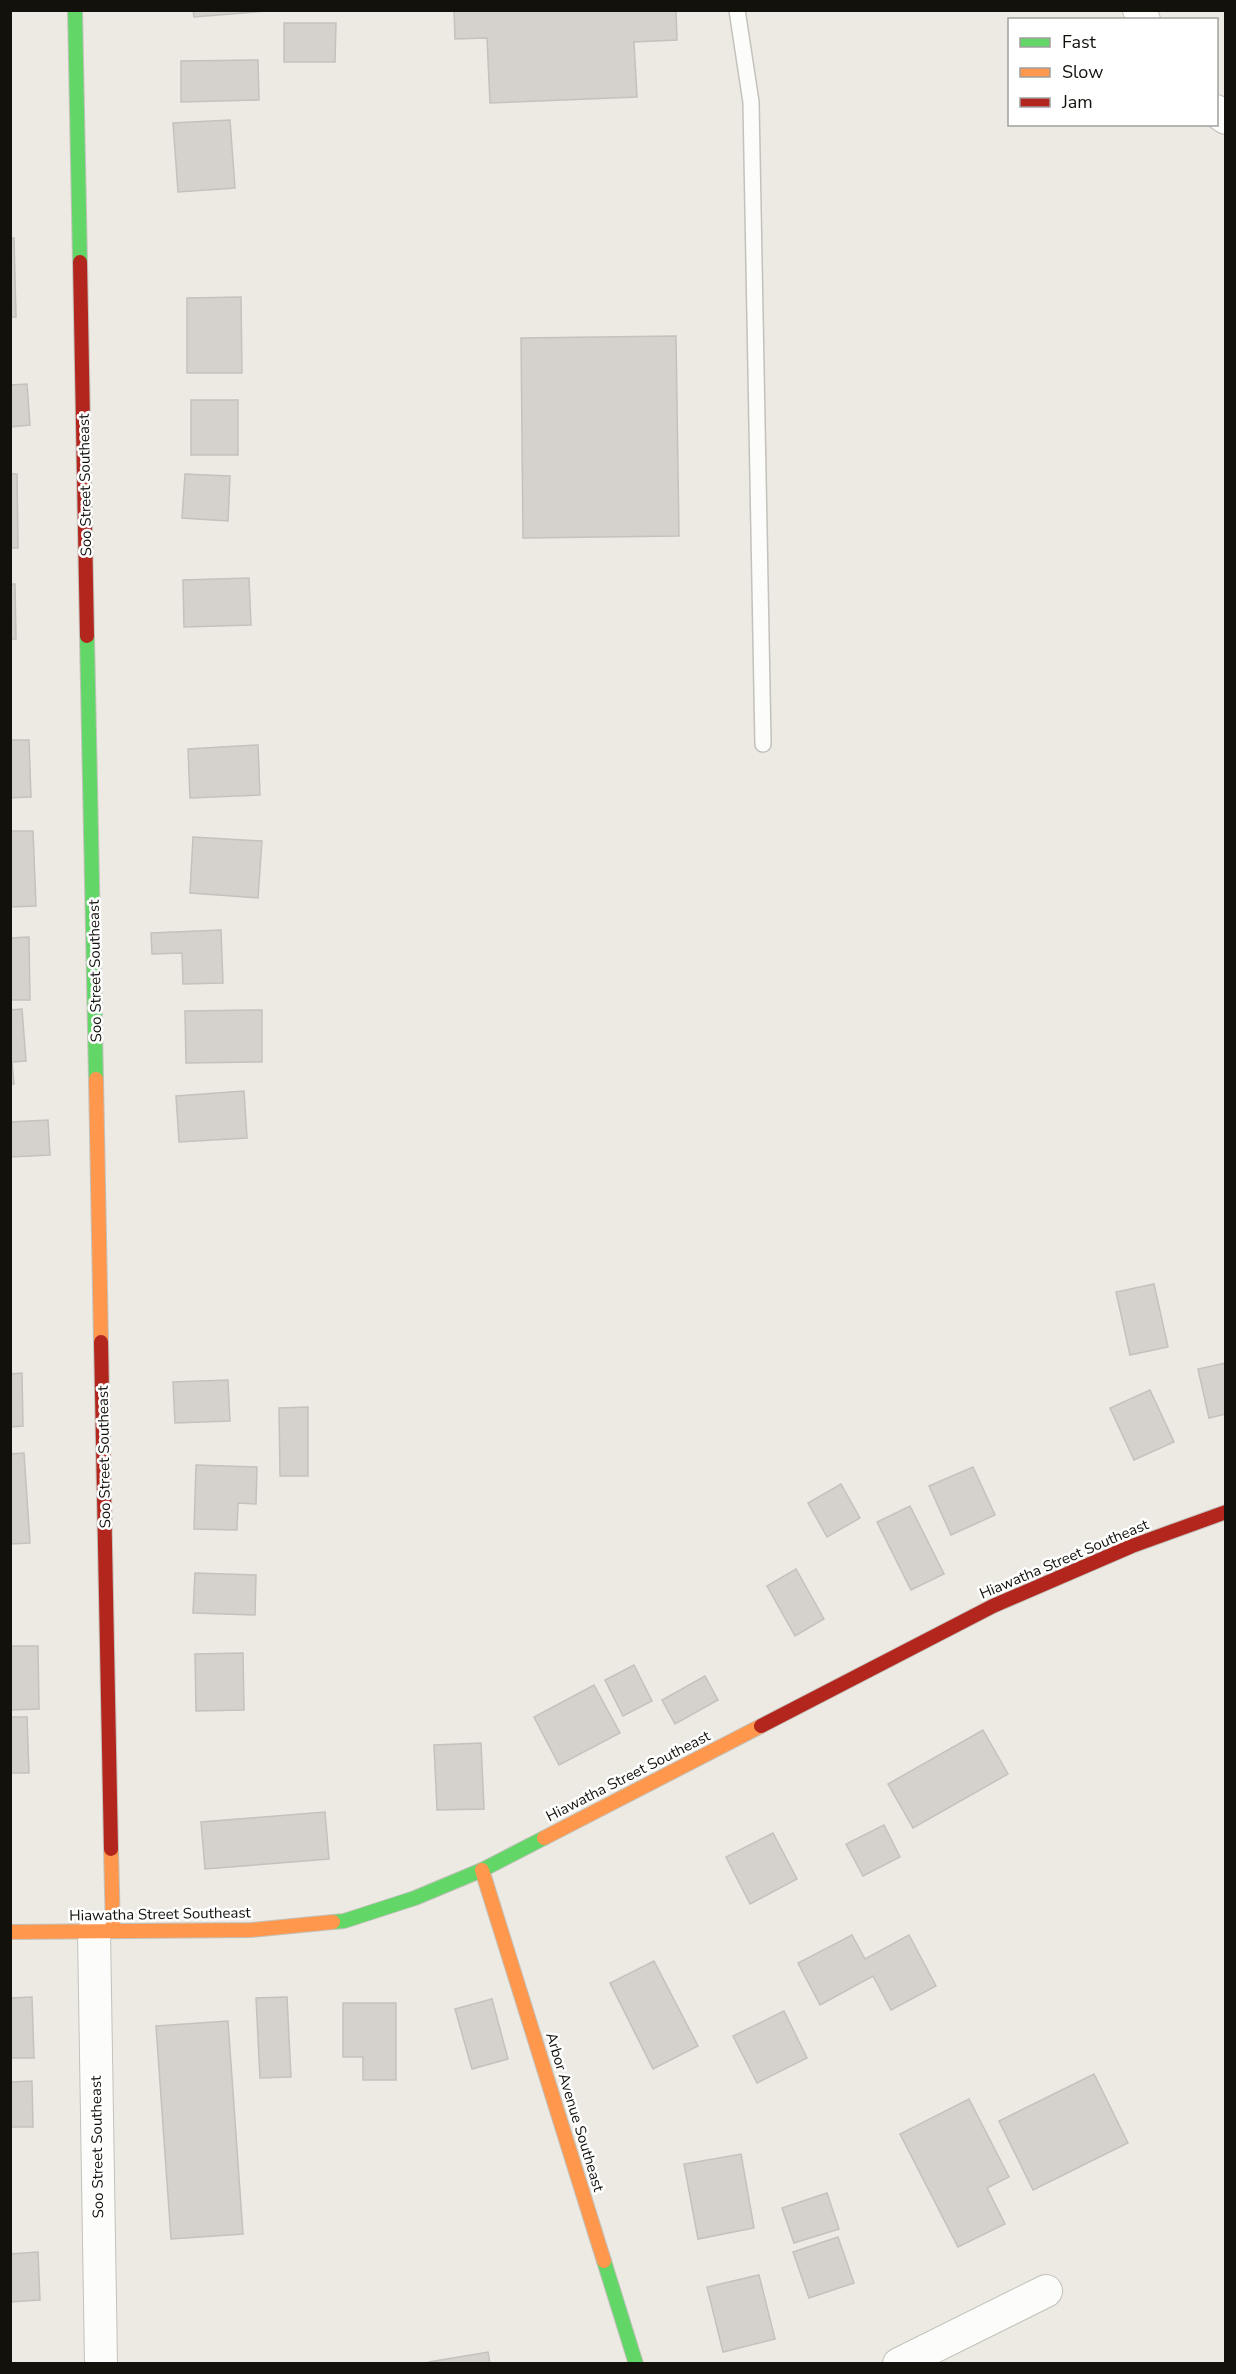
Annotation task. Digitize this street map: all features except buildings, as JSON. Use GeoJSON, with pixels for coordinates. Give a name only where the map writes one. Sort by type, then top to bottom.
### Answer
{"type":"FeatureCollection","features":[{"type":"Feature","properties":{"kind":"street","name":"Soo Street Southeast"},"geometry":{"type":"LineString","coordinates":[[75,10],[104,1931],[101,2364]]}},
{"type":"Feature","properties":{"kind":"street","name":"Hiawatha Street Southeast"},"geometry":{"type":"LineString","coordinates":[[10,1932],[250,1930],[344,1921],[415,1898],[482,1870],[993,1606],[1132,1546],[1226,1512]]}},
{"type":"Feature","properties":{"kind":"street","name":"Arbor Avenue Southeast"},"geometry":{"type":"LineString","coordinates":[[482,1870],[636,2364]]}},
{"type":"Feature","properties":{"kind":"street"},"geometry":{"type":"LineString","coordinates":[[899,2364],[1046,2291]]}},
{"type":"Feature","properties":{"kind":"lane"},"geometry":{"type":"LineString","coordinates":[[737,10],[751,102],[763,744]]}},
{"type":"Feature","properties":{"kind":"traffic: fast"},"geometry":{"type":"LineString","coordinates":[[75,10],[80,262]]}},
{"type":"Feature","properties":{"kind":"traffic: fast"},"geometry":{"type":"LineString","coordinates":[[87,636],[96,1079]]}},
{"type":"Feature","properties":{"kind":"traffic: fast"},"geometry":{"type":"LineString","coordinates":[[333,1922],[344,1921],[415,1898],[482,1870],[544,1838]]}},
{"type":"Feature","properties":{"kind":"traffic: fast"},"geometry":{"type":"LineString","coordinates":[[604,2261],[636,2364]]}},
{"type":"Feature","properties":{"kind":"traffic: slow"},"geometry":{"type":"LineString","coordinates":[[96,1079],[101,1342]]}},
{"type":"Feature","properties":{"kind":"traffic: slow"},"geometry":{"type":"LineString","coordinates":[[544,1838],[761,1726]]}},
{"type":"Feature","properties":{"kind":"traffic: slow"},"geometry":{"type":"LineString","coordinates":[[111,1849],[113,1931]]}},
{"type":"Feature","properties":{"kind":"traffic: slow"},"geometry":{"type":"LineString","coordinates":[[482,1870],[604,2261]]}},
{"type":"Feature","properties":{"kind":"traffic: slow"},"geometry":{"type":"LineString","coordinates":[[10,1932],[251,1930],[333,1922]]}},
{"type":"Feature","properties":{"kind":"traffic: jam"},"geometry":{"type":"LineString","coordinates":[[80,262],[87,636]]}},
{"type":"Feature","properties":{"kind":"traffic: jam"},"geometry":{"type":"LineString","coordinates":[[101,1342],[111,1849]]}},
{"type":"Feature","properties":{"kind":"traffic: jam"},"geometry":{"type":"LineString","coordinates":[[761,1726],[993,1606],[1132,1546],[1226,1512]]}}]}
